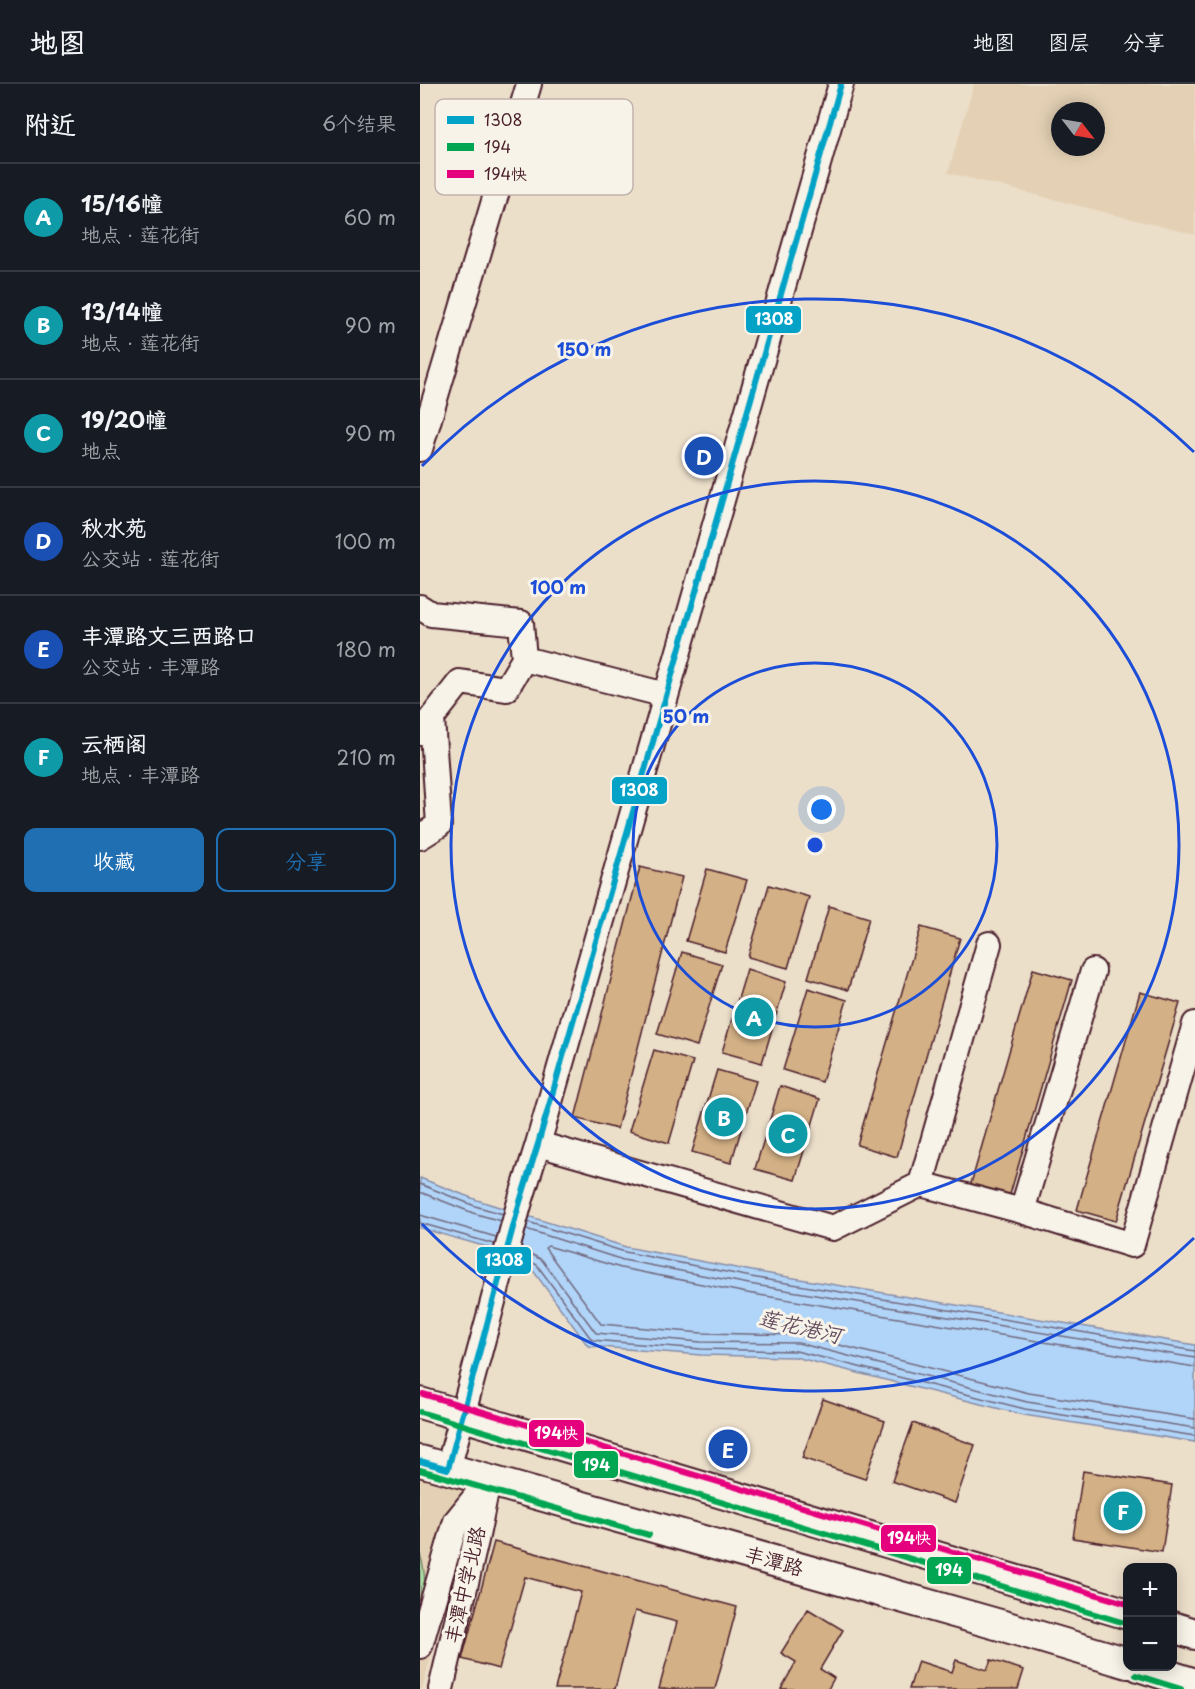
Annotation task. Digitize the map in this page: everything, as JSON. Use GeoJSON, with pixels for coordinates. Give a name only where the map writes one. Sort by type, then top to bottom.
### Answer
{"type":"FeatureCollection","features":[{"type":"Feature","properties":{"kind":"main road"},"geometry":{"type":"LineString","coordinates":[[420,1403],[1123,1613]]}},
{"type":"Feature","properties":{"kind":"main road","name":"丰潭路"},"geometry":{"type":"LineString","coordinates":[[434,1465],[996,1623],[1123,1661]]}},
{"type":"Feature","properties":{"kind":"main road"},"geometry":{"type":"LineString","coordinates":[[1177,1628],[1195,1634]]}},
{"type":"Feature","properties":{"kind":"main road"},"geometry":{"type":"LineString","coordinates":[[1155,1671],[1195,1684]]}},
{"type":"Feature","properties":{"kind":"street"},"geometry":{"type":"LineString","coordinates":[[525,99],[530,84]]}},
{"type":"Feature","properties":{"kind":"street"},"geometry":{"type":"LineString","coordinates":[[434,1465],[463,1416],[519,1205],[841,84]]}},
{"type":"Feature","properties":{"kind":"street"},"geometry":{"type":"LineString","coordinates":[[420,449],[497,195]]}},
{"type":"Feature","properties":{"kind":"street"},"geometry":{"type":"LineString","coordinates":[[420,607],[431,614],[521,623],[524,659],[506,689],[460,682],[426,725],[439,825],[420,837]]}},
{"type":"Feature","properties":{"kind":"street"},"geometry":{"type":"LineString","coordinates":[[524,659],[666,695]]}},
{"type":"Feature","properties":{"kind":"street"},"geometry":{"type":"LineString","coordinates":[[921,1184],[989,944]]}},
{"type":"Feature","properties":{"kind":"street"},"geometry":{"type":"LineString","coordinates":[[1022,1211],[1093,971]]}},
{"type":"Feature","properties":{"kind":"street"},"geometry":{"type":"LineString","coordinates":[[538,1144],[833,1228],[921,1184],[1022,1211],[1132,1245],[1195,1023]]}},
{"type":"Feature","properties":{"kind":"street"},"geometry":{"type":"LineString","coordinates":[[420,1646],[456,1521],[488,1481]]}},
{"type":"Feature","properties":{"kind":"street","name":"丰潭中学北路"},"geometry":{"type":"LineString","coordinates":[[441,1689],[488,1481]]}},
{"type":"Feature","properties":{"kind":"shaded area"},"geometry":{"type":"Polygon","coordinates":[[[974,84],[1195,84],[1195,235],[948,173],[974,84]]]}},
{"type":"Feature","properties":{"kind":"shaded area"},"geometry":{"type":"Polygon","coordinates":[[[420,1475],[477,1491],[422,1689],[420,1689],[420,1475]]]}},
{"type":"Feature","properties":{"kind":"green space"},"geometry":{"type":"Polygon","coordinates":[[[420,1554],[424,1590],[420,1602],[420,1554]]]}},
{"type":"Feature","properties":{"kind":"water","name":"莲花港河"},"geometry":{"type":"Polygon","coordinates":[[[420,1178],[477,1200],[626,1247],[752,1271],[1195,1345],[1195,1442],[1024,1415],[795,1357],[701,1355],[588,1346],[532,1269],[487,1247],[420,1228],[420,1178]]]}},
{"type":"Feature","properties":{"kind":"building"},"geometry":{"type":"Polygon","coordinates":[[[640,867],[682,877],[617,1129],[575,1118],[640,867]]]}},
{"type":"Feature","properties":{"kind":"building"},"geometry":{"type":"Polygon","coordinates":[[[707,869],[747,880],[725,952],[686,941],[707,869]]]}},
{"type":"Feature","properties":{"kind":"building"},"geometry":{"type":"Polygon","coordinates":[[[769,885],[809,897],[788,968],[748,957],[769,885]]]}},
{"type":"Feature","properties":{"kind":"building"},"geometry":{"type":"Polygon","coordinates":[[[829,906],[869,918],[848,990],[808,978],[829,906]]]}},
{"type":"Feature","properties":{"kind":"building"},"geometry":{"type":"Polygon","coordinates":[[[921,927],[960,938],[897,1157],[857,1145],[921,927]]]}},
{"type":"Feature","properties":{"kind":"building"},"geometry":{"type":"Polygon","coordinates":[[[682,952],[722,964],[697,1046],[657,1034],[682,952]]]}},
{"type":"Feature","properties":{"kind":"building"},"geometry":{"type":"Polygon","coordinates":[[[747,969],[786,982],[762,1063],[722,1052],[747,969]]]}},
{"type":"Feature","properties":{"kind":"building"},"geometry":{"type":"Polygon","coordinates":[[[1033,969],[1072,980],[1009,1198],[970,1187],[1033,969]]]}},
{"type":"Feature","properties":{"kind":"building"},"geometry":{"type":"Polygon","coordinates":[[[808,988],[847,1000],[822,1082],[783,1070],[808,988]]]}},
{"type":"Feature","properties":{"kind":"building"},"geometry":{"type":"Polygon","coordinates":[[[1140,992],[1180,1003],[1116,1221],[1077,1210],[1140,992]]]}},
{"type":"Feature","properties":{"kind":"building"},"geometry":{"type":"Polygon","coordinates":[[[654,1050],[693,1061],[669,1143],[629,1131],[654,1050]]]}},
{"type":"Feature","properties":{"kind":"building"},"geometry":{"type":"Polygon","coordinates":[[[717,1070],[756,1081],[731,1163],[692,1152],[717,1070]]]}},
{"type":"Feature","properties":{"kind":"building"},"geometry":{"type":"Polygon","coordinates":[[[780,1086],[820,1099],[795,1180],[755,1169],[780,1086]]]}},
{"type":"Feature","properties":{"kind":"building"},"geometry":{"type":"Polygon","coordinates":[[[823,1399],[885,1421],[865,1479],[802,1458],[823,1399]]]}},
{"type":"Feature","properties":{"kind":"building"},"geometry":{"type":"Polygon","coordinates":[[[913,1423],[975,1445],[955,1503],[892,1481],[913,1423]]]}},
{"type":"Feature","properties":{"kind":"building"},"geometry":{"type":"Polygon","coordinates":[[[1083,1471],[1172,1485],[1162,1552],[1073,1538],[1083,1471]]]}},
{"type":"Feature","properties":{"kind":"building"},"geometry":{"type":"Polygon","coordinates":[[[494,1542],[737,1607],[715,1689],[659,1689],[677,1622],[635,1611],[615,1689],[555,1689],[581,1592],[525,1577],[499,1669],[462,1659],[494,1542]]]}},
{"type":"Feature","properties":{"kind":"building"},"geometry":{"type":"Polygon","coordinates":[[[808,1609],[843,1630],[820,1669],[834,1678],[828,1689],[781,1689],[796,1662],[781,1653],[808,1609]]]}},
{"type":"Feature","properties":{"kind":"building"},"geometry":{"type":"Polygon","coordinates":[[[956,1660],[987,1670],[991,1660],[1024,1670],[1018,1689],[909,1689],[918,1661],[952,1672],[956,1660]]]}},
{"type":"Feature","properties":{"kind":"transit line","name":"1308"},"geometry":{"type":"LineString","coordinates":[[420,1461],[448,1469],[519,1205],[841,84]]}},
{"type":"Feature","properties":{"kind":"transit line","name":"194快"},"geometry":{"type":"LineString","coordinates":[[423,1394],[1123,1603]]}},
{"type":"Feature","properties":{"kind":"transit line","name":"194"},"geometry":{"type":"LineString","coordinates":[[420,1412],[1123,1622]]}},
{"type":"Feature","properties":{"kind":"transit line","name":"194"},"geometry":{"type":"LineString","coordinates":[[420,1470],[649,1535]]}},
{"type":"Feature","properties":{"kind":"transit line","name":"194"},"geometry":{"type":"LineString","coordinates":[[1136,1675],[1181,1689]]}},
{"type":"Feature","properties":{"kind":"place","name":"秋水苑"},"geometry":{"type":"Point","coordinates":[704,456]}},
{"type":"Feature","properties":{"kind":"place","name":"15/16幢"},"geometry":{"type":"Point","coordinates":[754,1017]}},
{"type":"Feature","properties":{"kind":"place","name":"13/14幢"},"geometry":{"type":"Point","coordinates":[724,1117]}},
{"type":"Feature","properties":{"kind":"place","name":"19/20幢"},"geometry":{"type":"Point","coordinates":[788,1134]}},
{"type":"Feature","properties":{"kind":"place","name":"丰潭路文三西路口"},"geometry":{"type":"Point","coordinates":[728,1449]}},
{"type":"Feature","properties":{"kind":"place","name":"云栖阁"},"geometry":{"type":"Point","coordinates":[1123,1511]}}]}
